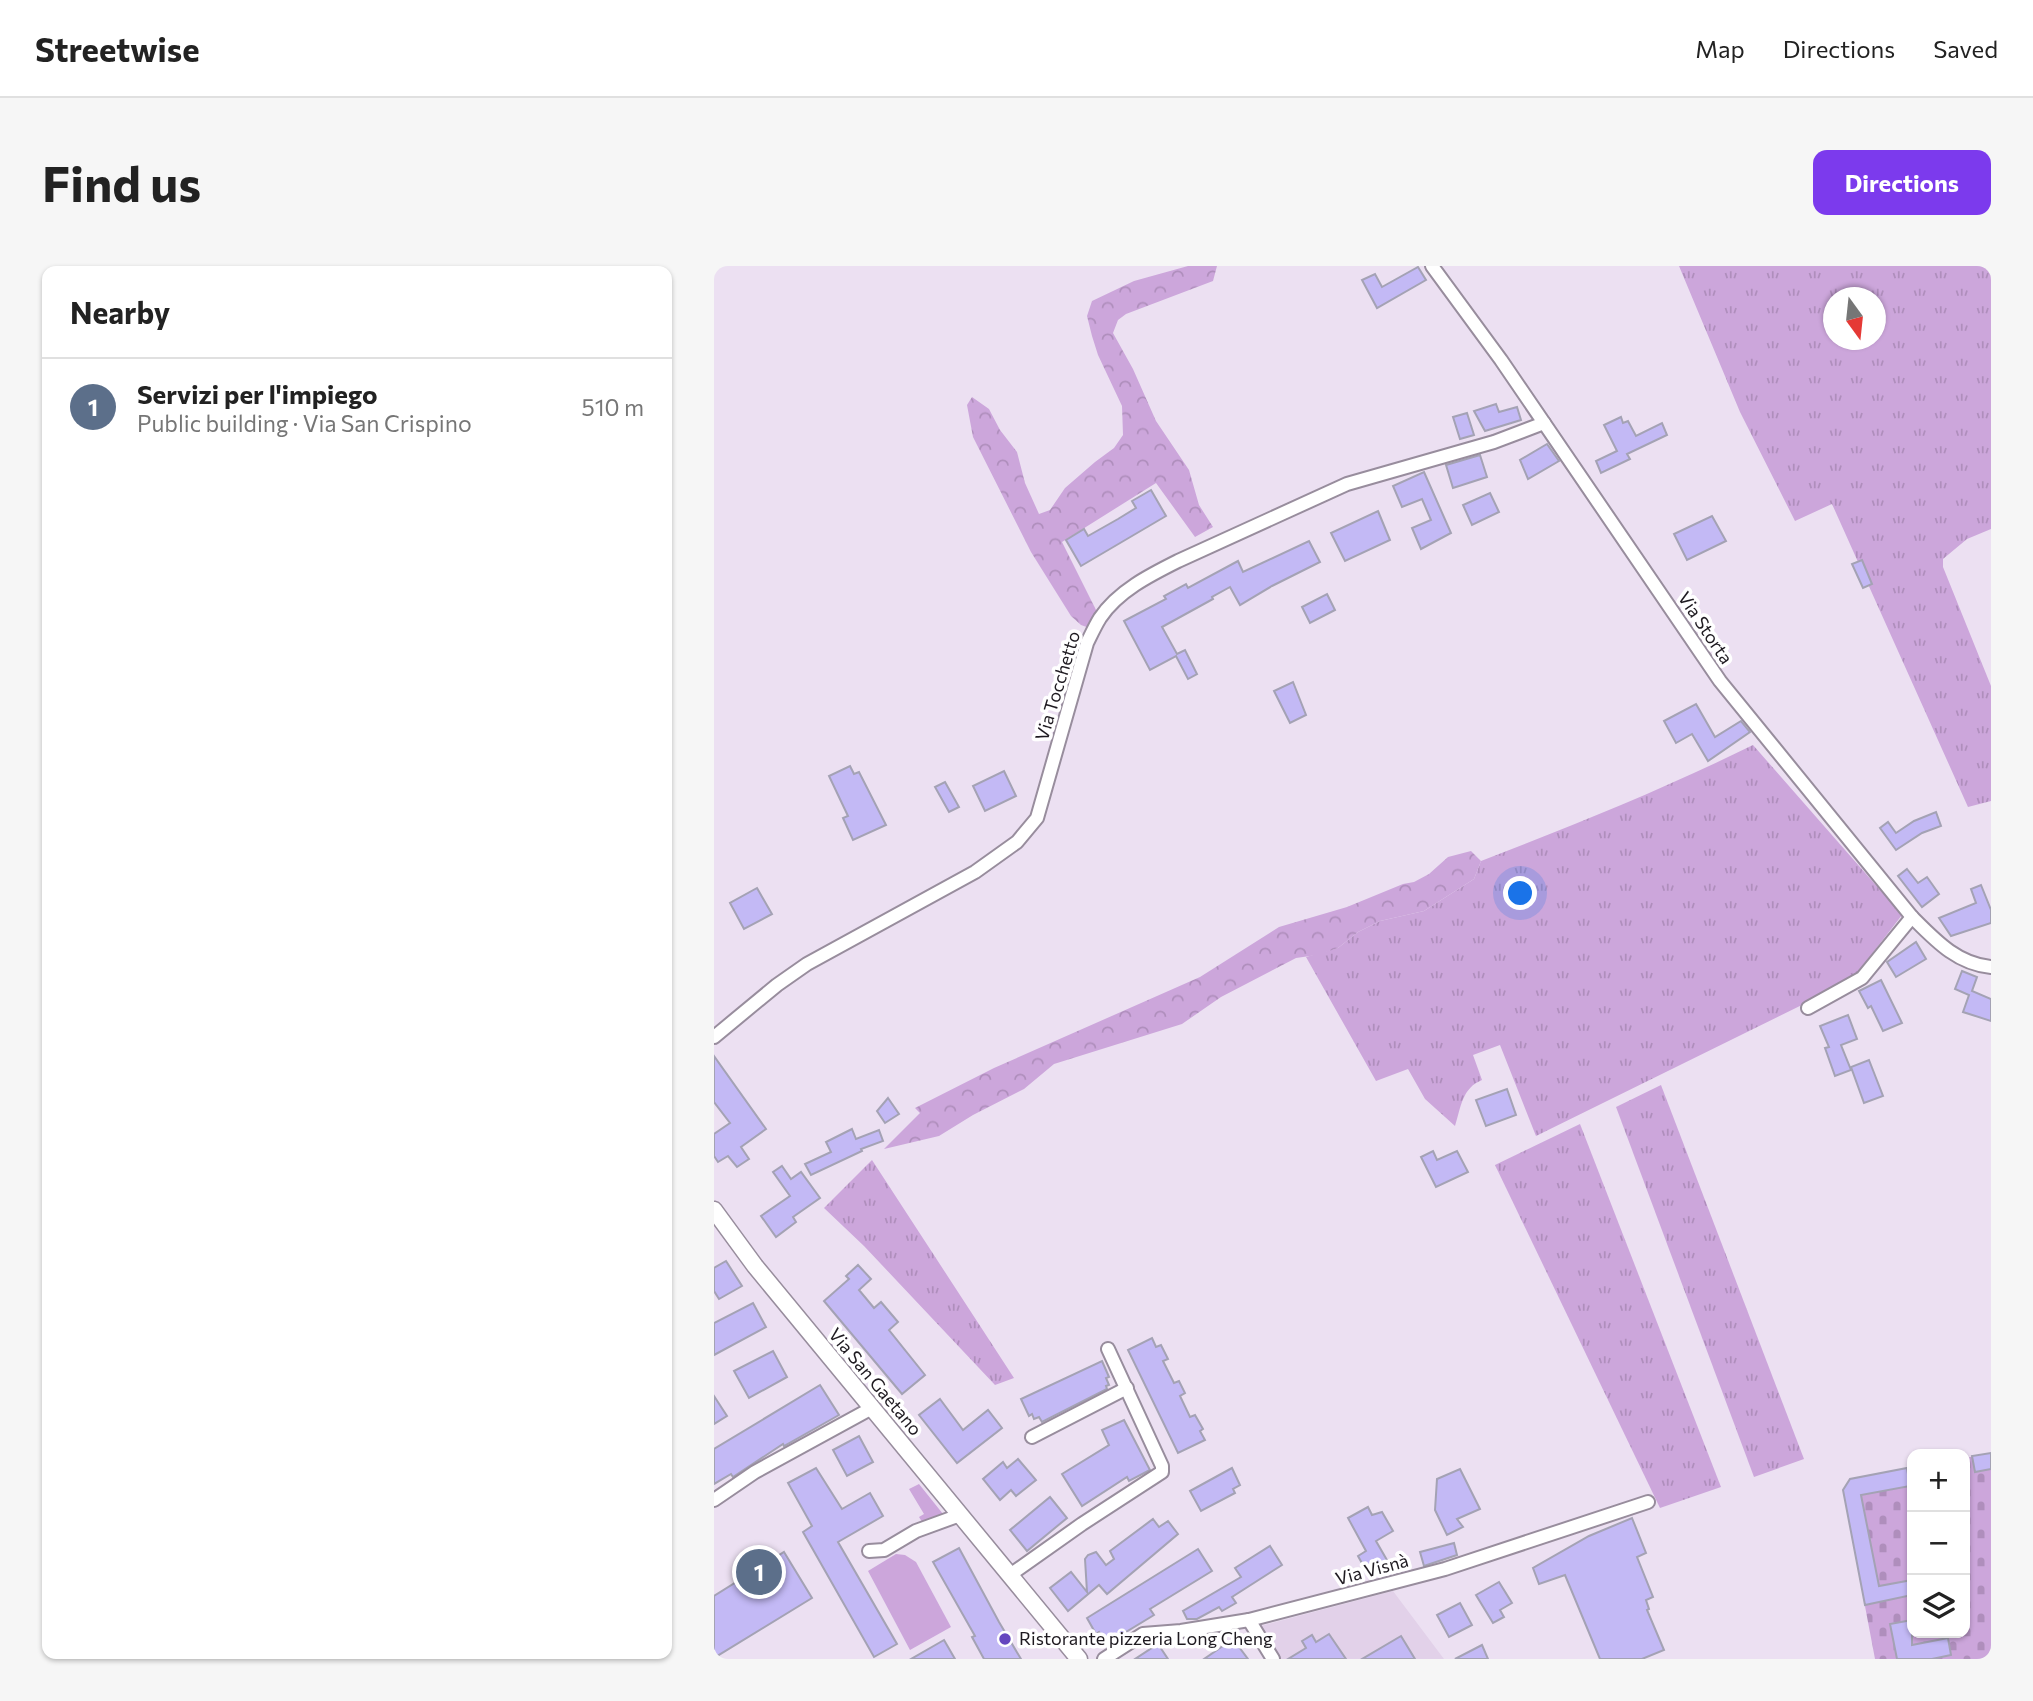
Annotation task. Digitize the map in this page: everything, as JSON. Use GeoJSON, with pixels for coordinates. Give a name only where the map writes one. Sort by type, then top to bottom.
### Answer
{"type":"FeatureCollection","features":[{"type":"Feature","properties":{"kind":"street","name":"Via Storta"},"geometry":{"type":"LineString","coordinates":[[1432,266],[1544,423],[1720,681],[1912,917],[1952,954],[1991,967]]}},
{"type":"Feature","properties":{"kind":"street","name":"Via Tocchetto"},"geometry":{"type":"LineString","coordinates":[[714,1037],[807,964],[948,888],[1017,842],[1037,818],[1087,643],[1101,617],[1125,592],[1178,561],[1347,484],[1494,442],[1544,423]]}},
{"type":"Feature","properties":{"kind":"street"},"geometry":{"type":"LineString","coordinates":[[1808,1008],[1862,978],[1912,917]]}},
{"type":"Feature","properties":{"kind":"street","name":"Via San Gaetano"},"geometry":{"type":"LineString","coordinates":[[714,1210],[746,1255],[1079,1659]]}},
{"type":"Feature","properties":{"kind":"street"},"geometry":{"type":"LineString","coordinates":[[1010,1576],[1082,1524],[1162,1472],[1162,1466],[1108,1349]]}},
{"type":"Feature","properties":{"kind":"street"},"geometry":{"type":"LineString","coordinates":[[1032,1437],[1126,1388]]}},
{"type":"Feature","properties":{"kind":"street"},"geometry":{"type":"LineString","coordinates":[[714,1500],[741,1481],[872,1408]]}},
{"type":"Feature","properties":{"kind":"street","name":"Via Visnà"},"geometry":{"type":"LineString","coordinates":[[1104,1659],[1143,1634],[1249,1620],[1445,1569],[1648,1502]]}},
{"type":"Feature","properties":{"kind":"street"},"geometry":{"type":"LineString","coordinates":[[869,1551],[884,1550],[916,1531],[960,1515]]}},
{"type":"Feature","properties":{"kind":"street"},"geometry":{"type":"LineString","coordinates":[[1249,1620],[1273,1659]]}},
{"type":"Feature","properties":{"kind":"shaded area"},"geometry":{"type":"Polygon","coordinates":[[[1393,1591],[1444,1659],[1270,1659],[1245,1630],[1393,1591]]]}},
{"type":"Feature","properties":{"kind":"green space"},"geometry":{"type":"Polygon","coordinates":[[[1188,266],[1217,266],[1213,281],[1126,314],[1118,320],[1113,333],[1133,369],[1156,421],[1189,470],[1199,505],[1213,527],[1195,537],[1156,483],[1062,542],[1101,620],[1092,629],[1081,625],[1071,616],[1031,552],[973,437],[967,405],[972,397],[989,409],[1000,430],[1017,452],[1025,483],[1039,514],[1050,510],[1065,488],[1114,448],[1123,435],[1122,406],[1098,355],[1087,316],[1092,301],[1134,281],[1188,266]]]}},
{"type":"Feature","properties":{"kind":"green space"},"geometry":{"type":"Polygon","coordinates":[[[1679,266],[1991,266],[1991,529],[1967,539],[1943,559],[1943,567],[1991,686],[1991,801],[1968,807],[1832,504],[1795,521],[1740,412],[1679,266]]]}},
{"type":"Feature","properties":{"kind":"green space"},"geometry":{"type":"Polygon","coordinates":[[[1753,745],[1902,915],[1858,972],[1808,1002],[1536,1136],[1500,1045],[1473,1055],[1482,1080],[1466,1093],[1455,1126],[1425,1099],[1408,1069],[1376,1081],[1306,957],[1338,948],[1358,932],[1380,921],[1424,911],[1474,879],[1481,861],[1686,777],[1753,745]]]}},
{"type":"Feature","properties":{"kind":"green space"},"geometry":{"type":"Polygon","coordinates":[[[1471,851],[1481,861],[1474,879],[1424,911],[1380,921],[1358,932],[1338,948],[1296,958],[1221,997],[1182,1024],[1054,1064],[1024,1089],[939,1136],[884,1149],[920,1113],[915,1108],[994,1068],[1200,977],[1279,927],[1347,907],[1414,882],[1429,874],[1448,857],[1471,851]]]}},
{"type":"Feature","properties":{"kind":"green space"},"geometry":{"type":"Polygon","coordinates":[[[1661,1085],[1804,1459],[1754,1477],[1616,1107],[1661,1085]]]}},
{"type":"Feature","properties":{"kind":"green space"},"geometry":{"type":"Polygon","coordinates":[[[1580,1124],[1721,1487],[1660,1508],[1495,1165],[1580,1124]]]}},
{"type":"Feature","properties":{"kind":"green space"},"geometry":{"type":"Polygon","coordinates":[[[872,1160],[1014,1378],[995,1385],[864,1246],[824,1208],[872,1160]]]}},
{"type":"Feature","properties":{"kind":"green space"},"geometry":{"type":"Polygon","coordinates":[[[1991,1453],[1991,1659],[1875,1659],[1843,1490],[1850,1479],[1907,1468],[1907,1638],[1970,1638],[1970,1457],[1991,1453]]]}},
{"type":"Feature","properties":{"kind":"green space"},"geometry":{"type":"Polygon","coordinates":[[[919,1484],[943,1514],[924,1525],[919,1517],[924,1514],[909,1489],[919,1484]]]}},
{"type":"Feature","properties":{"kind":"green space"},"geometry":{"type":"Polygon","coordinates":[[[896,1554],[905,1555],[916,1562],[951,1627],[910,1650],[868,1571],[896,1554]]]}},
{"type":"Feature","properties":{"kind":"building"},"geometry":{"type":"Polygon","coordinates":[[[1418,267],[1426,280],[1377,308],[1362,280],[1375,274],[1382,287],[1418,267]]]}},
{"type":"Feature","properties":{"kind":"building"},"geometry":{"type":"Polygon","coordinates":[[[1496,404],[1499,412],[1517,407],[1521,420],[1485,431],[1474,411],[1496,404]]]}},
{"type":"Feature","properties":{"kind":"building"},"geometry":{"type":"Polygon","coordinates":[[[1467,413],[1474,435],[1460,439],[1453,417],[1467,413]]]}},
{"type":"Feature","properties":{"kind":"building"},"geometry":{"type":"Polygon","coordinates":[[[1621,417],[1623,423],[1628,421],[1636,436],[1662,423],[1667,435],[1627,454],[1630,459],[1601,473],[1596,461],[1617,451],[1604,425],[1621,417]]]}},
{"type":"Feature","properties":{"kind":"building"},"geometry":{"type":"Polygon","coordinates":[[[1547,444],[1559,461],[1528,479],[1520,460],[1547,444]]]}},
{"type":"Feature","properties":{"kind":"building"},"geometry":{"type":"Polygon","coordinates":[[[1480,455],[1487,477],[1453,488],[1446,465],[1480,455]]]}},
{"type":"Feature","properties":{"kind":"building"},"geometry":{"type":"Polygon","coordinates":[[[1424,472],[1451,533],[1421,549],[1412,528],[1431,520],[1422,499],[1402,507],[1393,486],[1424,472]]]}},
{"type":"Feature","properties":{"kind":"building"},"geometry":{"type":"Polygon","coordinates":[[[1151,490],[1166,516],[1081,566],[1066,540],[1084,529],[1088,536],[1118,519],[1136,508],[1132,501],[1151,490]]]}},
{"type":"Feature","properties":{"kind":"building"},"geometry":{"type":"Polygon","coordinates":[[[1490,493],[1499,512],[1472,525],[1463,505],[1490,493]]]}},
{"type":"Feature","properties":{"kind":"building"},"geometry":{"type":"Polygon","coordinates":[[[1378,511],[1390,540],[1345,561],[1331,533],[1378,511]]]}},
{"type":"Feature","properties":{"kind":"building"},"geometry":{"type":"Polygon","coordinates":[[[1712,516],[1726,541],[1687,560],[1674,534],[1712,516]]]}},
{"type":"Feature","properties":{"kind":"building"},"geometry":{"type":"Polygon","coordinates":[[[1309,541],[1320,562],[1240,605],[1230,587],[1162,627],[1177,654],[1185,650],[1197,674],[1188,679],[1176,656],[1150,670],[1124,621],[1166,599],[1164,596],[1186,584],[1188,588],[1238,561],[1243,572],[1309,541]]]}},
{"type":"Feature","properties":{"kind":"building"},"geometry":{"type":"Polygon","coordinates":[[[1862,560],[1872,584],[1863,588],[1852,564],[1862,560]]]}},
{"type":"Feature","properties":{"kind":"building"},"geometry":{"type":"Polygon","coordinates":[[[1327,594],[1335,610],[1310,623],[1302,607],[1327,594]]]}},
{"type":"Feature","properties":{"kind":"building"},"geometry":{"type":"Polygon","coordinates":[[[1293,682],[1306,715],[1290,723],[1274,691],[1293,682]]]}},
{"type":"Feature","properties":{"kind":"building"},"geometry":{"type":"Polygon","coordinates":[[[1696,704],[1715,737],[1741,721],[1750,732],[1708,761],[1692,734],[1676,743],[1664,721],[1696,704]]]}},
{"type":"Feature","properties":{"kind":"building"},"geometry":{"type":"Polygon","coordinates":[[[850,766],[854,774],[859,772],[886,825],[853,840],[843,818],[848,816],[829,776],[850,766]]]}},
{"type":"Feature","properties":{"kind":"building"},"geometry":{"type":"Polygon","coordinates":[[[1004,771],[1016,796],[985,811],[973,786],[1004,771]]]}},
{"type":"Feature","properties":{"kind":"building"},"geometry":{"type":"Polygon","coordinates":[[[945,782],[959,807],[949,812],[935,787],[945,782]]]}},
{"type":"Feature","properties":{"kind":"building"},"geometry":{"type":"Polygon","coordinates":[[[1936,812],[1941,826],[1922,833],[1896,850],[1880,828],[1888,822],[1896,833],[1914,821],[1936,812]]]}},
{"type":"Feature","properties":{"kind":"building"},"geometry":{"type":"Polygon","coordinates":[[[1907,869],[1918,883],[1927,877],[1939,894],[1922,907],[1898,876],[1907,869]]]}},
{"type":"Feature","properties":{"kind":"building"},"geometry":{"type":"Polygon","coordinates":[[[1981,885],[1991,910],[1991,923],[1951,936],[1939,918],[1976,903],[1971,889],[1981,885]]]}},
{"type":"Feature","properties":{"kind":"building"},"geometry":{"type":"Polygon","coordinates":[[[757,888],[772,914],[744,929],[730,903],[757,888]]]}},
{"type":"Feature","properties":{"kind":"building"},"geometry":{"type":"Polygon","coordinates":[[[1916,942],[1926,959],[1896,977],[1887,962],[1916,942]]]}},
{"type":"Feature","properties":{"kind":"building"},"geometry":{"type":"Polygon","coordinates":[[[1962,971],[1977,977],[1972,991],[1991,999],[1991,1021],[1963,1012],[1969,995],[1955,989],[1962,971]]]}},
{"type":"Feature","properties":{"kind":"building"},"geometry":{"type":"Polygon","coordinates":[[[1881,980],[1902,1023],[1883,1031],[1871,1006],[1868,1008],[1859,991],[1881,980]]]}},
{"type":"Feature","properties":{"kind":"building"},"geometry":{"type":"Polygon","coordinates":[[[1848,1015],[1857,1039],[1841,1045],[1851,1070],[1835,1076],[1825,1048],[1829,1047],[1820,1026],[1848,1015]]]}},
{"type":"Feature","properties":{"kind":"building"},"geometry":{"type":"Polygon","coordinates":[[[714,1056],[766,1129],[741,1147],[749,1159],[737,1167],[728,1156],[718,1162],[714,1156],[714,1134],[730,1123],[714,1102],[714,1056]]]}},
{"type":"Feature","properties":{"kind":"building"},"geometry":{"type":"Polygon","coordinates":[[[1869,1060],[1883,1096],[1864,1103],[1851,1067],[1869,1060]]]}},
{"type":"Feature","properties":{"kind":"building"},"geometry":{"type":"Polygon","coordinates":[[[1507,1089],[1516,1115],[1486,1126],[1476,1100],[1507,1089]]]}},
{"type":"Feature","properties":{"kind":"building"},"geometry":{"type":"Polygon","coordinates":[[[888,1098],[899,1114],[885,1123],[877,1111],[888,1098]]]}},
{"type":"Feature","properties":{"kind":"building"},"geometry":{"type":"Polygon","coordinates":[[[852,1129],[856,1139],[879,1130],[883,1141],[861,1149],[862,1151],[811,1175],[805,1164],[831,1152],[826,1142],[852,1129]]]}},
{"type":"Feature","properties":{"kind":"building"},"geometry":{"type":"Polygon","coordinates":[[[1433,1151],[1437,1160],[1457,1151],[1468,1172],[1436,1187],[1421,1157],[1433,1151]]]}},
{"type":"Feature","properties":{"kind":"building"},"geometry":{"type":"Polygon","coordinates":[[[782,1166],[791,1179],[801,1172],[820,1198],[793,1217],[796,1222],[776,1237],[761,1216],[790,1196],[773,1172],[782,1166]]]}},
{"type":"Feature","properties":{"kind":"building"},"geometry":{"type":"Polygon","coordinates":[[[726,1261],[742,1286],[719,1299],[714,1291],[714,1268],[726,1261]]]}},
{"type":"Feature","properties":{"kind":"building"},"geometry":{"type":"Polygon","coordinates":[[[858,1265],[871,1279],[859,1290],[874,1308],[881,1302],[898,1322],[889,1330],[925,1375],[902,1394],[824,1301],[849,1279],[846,1276],[858,1265]]]}},
{"type":"Feature","properties":{"kind":"building"},"geometry":{"type":"Polygon","coordinates":[[[753,1303],[766,1327],[714,1355],[714,1323],[753,1303]]]}},
{"type":"Feature","properties":{"kind":"building"},"geometry":{"type":"Polygon","coordinates":[[[1152,1338],[1156,1347],[1161,1345],[1168,1359],[1163,1361],[1174,1383],[1179,1381],[1185,1393],[1180,1396],[1190,1417],[1195,1415],[1203,1429],[1200,1431],[1205,1440],[1178,1453],[1128,1350],[1152,1338]]]}},
{"type":"Feature","properties":{"kind":"building"},"geometry":{"type":"Polygon","coordinates":[[[773,1351],[787,1377],[749,1398],[734,1371],[773,1351]]]}},
{"type":"Feature","properties":{"kind":"building"},"geometry":{"type":"Polygon","coordinates":[[[1102,1361],[1109,1377],[1106,1378],[1109,1385],[1106,1386],[1107,1389],[1042,1422],[1039,1417],[1034,1419],[1032,1414],[1029,1416],[1021,1399],[1102,1361]]]}},
{"type":"Feature","properties":{"kind":"building"},"geometry":{"type":"Polygon","coordinates":[[[820,1385],[839,1415],[784,1446],[783,1444],[733,1477],[731,1474],[714,1484],[714,1449],[820,1385]]]}},
{"type":"Feature","properties":{"kind":"building"},"geometry":{"type":"Polygon","coordinates":[[[714,1396],[727,1416],[714,1424],[714,1396]]]}},
{"type":"Feature","properties":{"kind":"building"},"geometry":{"type":"Polygon","coordinates":[[[940,1399],[963,1430],[988,1410],[1002,1428],[957,1463],[919,1415],[940,1399]]]}},
{"type":"Feature","properties":{"kind":"building"},"geometry":{"type":"Polygon","coordinates":[[[1124,1420],[1150,1470],[1129,1481],[1127,1477],[1082,1506],[1062,1474],[1109,1445],[1102,1430],[1124,1420]]]}},
{"type":"Feature","properties":{"kind":"building"},"geometry":{"type":"Polygon","coordinates":[[[859,1436],[873,1462],[847,1476],[833,1450],[859,1436]]]}},
{"type":"Feature","properties":{"kind":"building"},"geometry":{"type":"Polygon","coordinates":[[[1991,1453],[1991,1469],[1975,1472],[1972,1456],[1991,1453]]]}},
{"type":"Feature","properties":{"kind":"building"},"geometry":{"type":"Polygon","coordinates":[[[1018,1459],[1036,1480],[1016,1496],[1011,1490],[1000,1500],[983,1479],[1003,1462],[1007,1468],[1018,1459]]]}},
{"type":"Feature","properties":{"kind":"building"},"geometry":{"type":"Polygon","coordinates":[[[816,1468],[842,1509],[870,1493],[883,1516],[838,1542],[897,1644],[874,1657],[803,1532],[812,1526],[788,1483],[816,1468]]]}},
{"type":"Feature","properties":{"kind":"building"},"geometry":{"type":"Polygon","coordinates":[[[1232,1468],[1240,1485],[1233,1489],[1235,1493],[1201,1511],[1190,1491],[1232,1468]]]}},
{"type":"Feature","properties":{"kind":"building"},"geometry":{"type":"Polygon","coordinates":[[[1907,1468],[1907,1487],[1861,1495],[1879,1586],[1907,1581],[1907,1596],[1865,1605],[1843,1490],[1850,1479],[1907,1468]]]}},
{"type":"Feature","properties":{"kind":"building"},"geometry":{"type":"Polygon","coordinates":[[[1460,1469],[1480,1509],[1457,1519],[1463,1527],[1447,1535],[1435,1510],[1437,1479],[1460,1469]]]}},
{"type":"Feature","properties":{"kind":"building"},"geometry":{"type":"Polygon","coordinates":[[[1050,1497],[1067,1518],[1027,1551],[1010,1530],[1050,1497]]]}},
{"type":"Feature","properties":{"kind":"building"},"geometry":{"type":"Polygon","coordinates":[[[1368,1507],[1372,1515],[1382,1512],[1393,1531],[1376,1541],[1391,1567],[1369,1576],[1358,1556],[1366,1551],[1348,1518],[1368,1507]]]}},
{"type":"Feature","properties":{"kind":"building"},"geometry":{"type":"Polygon","coordinates":[[[1632,1518],[1646,1553],[1637,1557],[1653,1597],[1646,1600],[1647,1610],[1664,1650],[1642,1659],[1600,1659],[1565,1575],[1539,1584],[1533,1568],[1589,1536],[1632,1518]]]}},
{"type":"Feature","properties":{"kind":"building"},"geometry":{"type":"Polygon","coordinates":[[[1153,1519],[1159,1527],[1168,1521],[1178,1534],[1107,1594],[1099,1585],[1068,1611],[1050,1588],[1071,1572],[1087,1592],[1085,1559],[1088,1555],[1096,1552],[1106,1565],[1114,1559],[1110,1551],[1153,1519]]]}},
{"type":"Feature","properties":{"kind":"building"},"geometry":{"type":"Polygon","coordinates":[[[1454,1543],[1457,1555],[1424,1566],[1420,1552],[1454,1543]]]}},
{"type":"Feature","properties":{"kind":"building"},"geometry":{"type":"Polygon","coordinates":[[[1270,1546],[1282,1565],[1232,1597],[1236,1603],[1222,1611],[1219,1607],[1197,1619],[1187,1619],[1183,1611],[1241,1577],[1235,1568],[1270,1546]]]}},
{"type":"Feature","properties":{"kind":"building"},"geometry":{"type":"Polygon","coordinates":[[[959,1548],[1021,1659],[984,1659],[972,1637],[975,1636],[933,1562],[959,1548]]]}},
{"type":"Feature","properties":{"kind":"building"},"geometry":{"type":"Polygon","coordinates":[[[1198,1549],[1212,1571],[1150,1609],[1154,1615],[1106,1644],[1099,1632],[1096,1634],[1087,1618],[1198,1549]]]}},
{"type":"Feature","properties":{"kind":"building"},"geometry":{"type":"Polygon","coordinates":[[[784,1552],[812,1598],[714,1658],[714,1596],[784,1552]]]}},
{"type":"Feature","properties":{"kind":"building"},"geometry":{"type":"Polygon","coordinates":[[[1499,1582],[1512,1603],[1500,1610],[1504,1617],[1493,1623],[1476,1595],[1499,1582]]]}},
{"type":"Feature","properties":{"kind":"building"},"geometry":{"type":"Polygon","coordinates":[[[1460,1603],[1472,1625],[1449,1637],[1437,1615],[1460,1603]]]}},
{"type":"Feature","properties":{"kind":"building"},"geometry":{"type":"Polygon","coordinates":[[[1907,1621],[1907,1638],[1912,1638],[1912,1645],[1948,1638],[1951,1655],[1932,1659],[1897,1659],[1890,1624],[1907,1621]]]}},
{"type":"Feature","properties":{"kind":"building"},"geometry":{"type":"Polygon","coordinates":[[[1329,1634],[1346,1659],[1288,1659],[1306,1648],[1302,1641],[1312,1635],[1316,1642],[1329,1634]]]}},
{"type":"Feature","properties":{"kind":"building"},"geometry":{"type":"Polygon","coordinates":[[[1401,1636],[1415,1659],[1362,1659],[1401,1636]]]}},
{"type":"Feature","properties":{"kind":"building"},"geometry":{"type":"Polygon","coordinates":[[[1233,1639],[1248,1659],[1204,1659],[1233,1639]]]}},
{"type":"Feature","properties":{"kind":"building"},"geometry":{"type":"Polygon","coordinates":[[[944,1640],[955,1659],[911,1659],[944,1640]]]}},
{"type":"Feature","properties":{"kind":"building"},"geometry":{"type":"Polygon","coordinates":[[[1158,1644],[1168,1659],[1135,1659],[1158,1644]]]}},
{"type":"Feature","properties":{"kind":"building"},"geometry":{"type":"Polygon","coordinates":[[[1482,1645],[1488,1659],[1455,1659],[1482,1645]]]}},
{"type":"Feature","properties":{"kind":"place","name":"Servizi per l'impiego"},"geometry":{"type":"Point","coordinates":[759,1572]}},
{"type":"Feature","properties":{"kind":"place","name":"Ristorante pizzeria Long Cheng"},"geometry":{"type":"Point","coordinates":[1005,1639]}}]}
